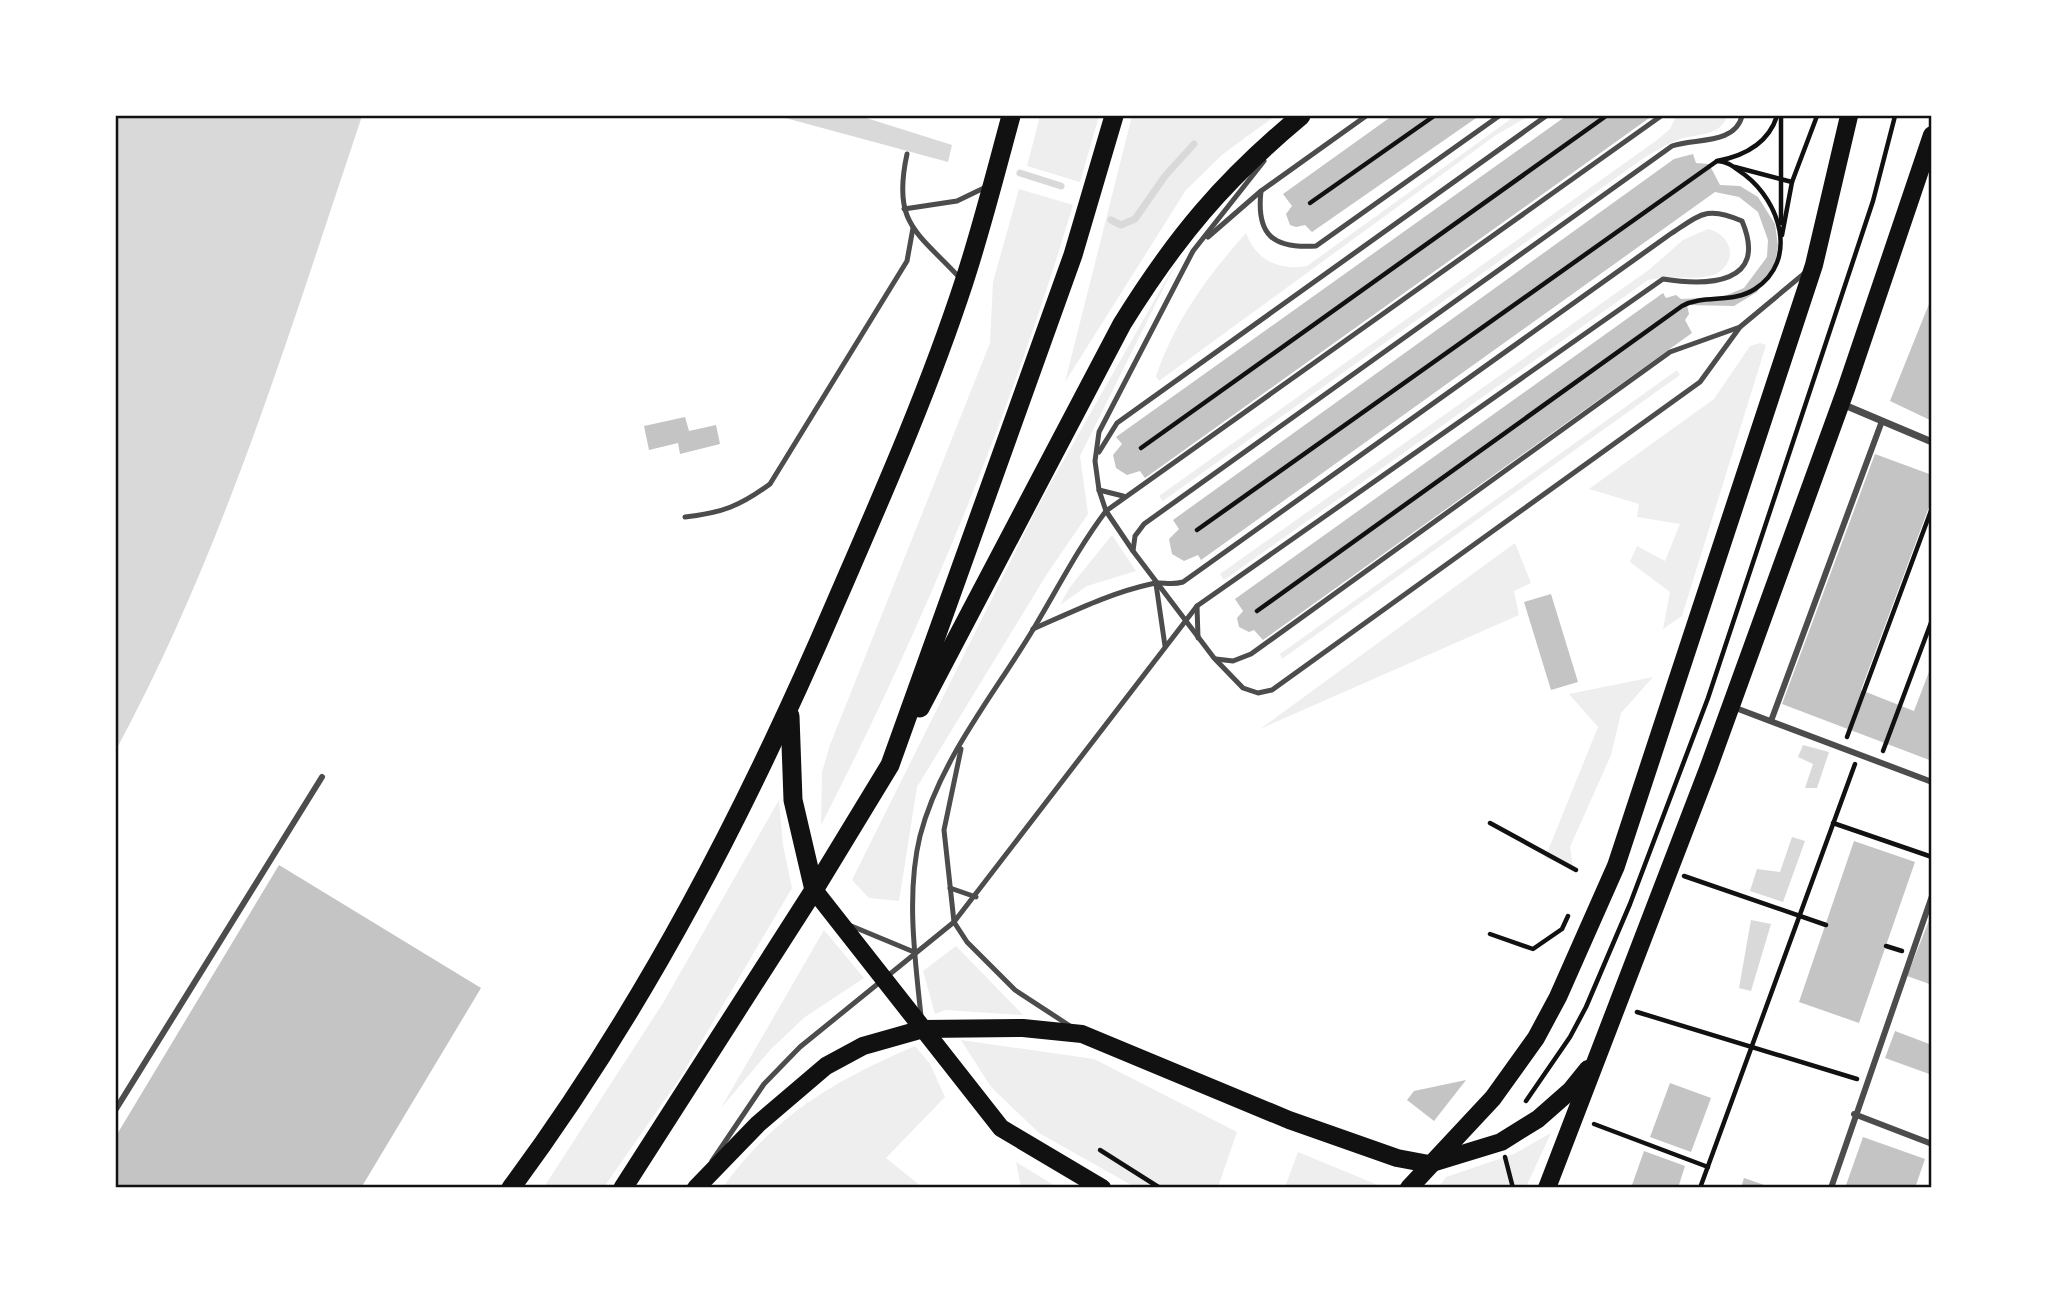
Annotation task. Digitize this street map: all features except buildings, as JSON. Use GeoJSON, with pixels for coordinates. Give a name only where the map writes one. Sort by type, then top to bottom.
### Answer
{"type":"FeatureCollection","features":[{"type":"Feature","properties":{"kind":"highway"},"geometry":{"type":"LineString","coordinates":[[512,1188],[658,966],[741,811],[790,708],[898,457],[964,282],[1011,116]]}},
{"type":"Feature","properties":{"kind":"highway"},"geometry":{"type":"LineString","coordinates":[[890,765],[1073,255],[1114,116]]}},
{"type":"Feature","properties":{"kind":"highway"},"geometry":{"type":"LineString","coordinates":[[623,1188],[814,890],[890,765],[1122,324],[1146,286],[1205,205],[1246,163],[1301,116]]}},
{"type":"Feature","properties":{"kind":"highway"},"geometry":{"type":"LineString","coordinates":[[790,708],[793,800],[801,845],[814,890]]}},
{"type":"Feature","properties":{"kind":"main road"},"geometry":{"type":"LineString","coordinates":[[1409,1188],[1493,1098],[1536,1038],[1558,997],[1610,878],[1814,265],[1849,116]]}},
{"type":"Feature","properties":{"kind":"main road"},"geometry":{"type":"LineString","coordinates":[[1547,1188],[1731,706],[1841,403],[1931,135]]}},
{"type":"Feature","properties":{"kind":"main road"},"geometry":{"type":"LineString","coordinates":[[814,890],[1001,1128],[1102,1188]]}},
{"type":"Feature","properties":{"kind":"main road"},"geometry":{"type":"LineString","coordinates":[[696,1186],[785,1098],[826,1066],[863,1046],[899,1033],[1023,1028],[1082,1034],[1289,1120],[1397,1158],[1429,1164],[1501,1142],[1538,1119],[1571,1090],[1599,1055]]}},
{"type":"Feature","properties":{"kind":"street"},"geometry":{"type":"LineString","coordinates":[[1841,403],[1931,442]]}},
{"type":"Feature","properties":{"kind":"street"},"geometry":{"type":"LineString","coordinates":[[1771,721],[1882,421]]}},
{"type":"Feature","properties":{"kind":"street"},"geometry":{"type":"LineString","coordinates":[[1731,706],[1931,782]]}},
{"type":"Feature","properties":{"kind":"street"},"geometry":{"type":"LineString","coordinates":[[116,1109],[322,777]]}},
{"type":"Feature","properties":{"kind":"street"},"geometry":{"type":"LineString","coordinates":[[1831,1188],[1854,1114],[1931,896]]}},
{"type":"Feature","properties":{"kind":"street"},"geometry":{"type":"LineString","coordinates":[[1854,1114],[1931,1144]]}},
{"type":"Feature","properties":{"kind":"lane"},"geometry":{"type":"LineString","coordinates":[[1301,116],[1193,251],[1099,432],[1095,461],[1106,511],[1133,551],[1214,659],[1243,688],[1258,693],[1272,690],[1700,382],[1740,327],[1814,265]]}},
{"type":"Feature","properties":{"kind":"lane"},"geometry":{"type":"LineString","coordinates":[[1193,251],[1236,210],[1366,116]]}},
{"type":"Feature","properties":{"kind":"lane"},"geometry":{"type":"LineString","coordinates":[[1261,191],[1259,210],[1264,229],[1275,242],[1292,248],[1316,246],[1499,116]]}},
{"type":"Feature","properties":{"kind":"lane"},"geometry":{"type":"LineString","coordinates":[[1095,461],[1105,439],[1117,424],[1546,116]]}},
{"type":"Feature","properties":{"kind":"lane"},"geometry":{"type":"LineString","coordinates":[[923,1030],[914,952],[915,878],[920,839],[929,807],[963,739],[1033,629],[1084,540],[1106,511],[1123,496],[1661,116]]}},
{"type":"Feature","properties":{"kind":"lane"},"geometry":{"type":"LineString","coordinates":[[1133,551],[1135,536],[1144,524],[1672,146],[1729,134],[1740,124],[1742,116]]}},
{"type":"Feature","properties":{"kind":"lane"},"geometry":{"type":"LineString","coordinates":[[906,154],[901,183],[905,218],[964,282]]}},
{"type":"Feature","properties":{"kind":"lane"},"geometry":{"type":"LineString","coordinates":[[904,209],[957,201],[992,184]]}},
{"type":"Feature","properties":{"kind":"lane"},"geometry":{"type":"LineString","coordinates":[[696,1186],[740,1116],[764,1084],[800,1047],[954,922],[976,897],[1164,646],[1197,607],[1663,279],[1701,284],[1723,281],[1738,273],[1749,254],[1749,238],[1742,221],[1719,211],[1700,215],[1183,582],[1168,586],[1156,582],[1115,593],[1033,629]]}},
{"type":"Feature","properties":{"kind":"lane"},"geometry":{"type":"LineString","coordinates":[[685,517],[714,514],[742,505],[770,484],[907,261],[913,228]]}},
{"type":"Feature","properties":{"kind":"lane"},"geometry":{"type":"LineString","coordinates":[[1214,659],[1233,660],[1251,654],[1670,352],[1740,327]]}},
{"type":"Feature","properties":{"kind":"lane"},"geometry":{"type":"LineString","coordinates":[[1100,490],[1123,496]]}},
{"type":"Feature","properties":{"kind":"lane"},"geometry":{"type":"LineString","coordinates":[[1156,582],[1164,646]]}},
{"type":"Feature","properties":{"kind":"lane"},"geometry":{"type":"LineString","coordinates":[[1197,607],[1198,638]]}},
{"type":"Feature","properties":{"kind":"lane"},"geometry":{"type":"LineString","coordinates":[[963,739],[944,830],[954,922],[967,942],[1015,990],[1082,1034]]}},
{"type":"Feature","properties":{"kind":"lane"},"geometry":{"type":"LineString","coordinates":[[950,888],[976,897]]}},
{"type":"Feature","properties":{"kind":"lane"},"geometry":{"type":"LineString","coordinates":[[836,919],[914,952]]}},
{"type":"Feature","properties":{"kind":"path"},"geometry":{"type":"LineString","coordinates":[[1310,204],[1434,116]]}},
{"type":"Feature","properties":{"kind":"path"},"geometry":{"type":"LineString","coordinates":[[1141,448],[1606,116]]}},
{"type":"Feature","properties":{"kind":"path"},"geometry":{"type":"LineString","coordinates":[[1197,530],[1717,161],[1747,153],[1768,134],[1779,116]]}},
{"type":"Feature","properties":{"kind":"path"},"geometry":{"type":"LineString","coordinates":[[1779,116],[1781,241]]}},
{"type":"Feature","properties":{"kind":"path"},"geometry":{"type":"LineString","coordinates":[[1257,611],[1682,306],[1692,300],[1733,299],[1755,289],[1775,267],[1792,182],[1817,116]]}},
{"type":"Feature","properties":{"kind":"path"},"geometry":{"type":"LineString","coordinates":[[1516,1110],[1526,1101],[1570,1037],[1635,891],[1713,685],[1873,201],[1895,116]]}},
{"type":"Feature","properties":{"kind":"path"},"geometry":{"type":"LineString","coordinates":[[1717,161],[1792,182]]}},
{"type":"Feature","properties":{"kind":"path"},"geometry":{"type":"LineString","coordinates":[[1733,166],[1770,200],[1781,241]]}},
{"type":"Feature","properties":{"kind":"path"},"geometry":{"type":"LineString","coordinates":[[1842,748],[1931,508]]}},
{"type":"Feature","properties":{"kind":"path"},"geometry":{"type":"LineString","coordinates":[[1879,762],[1931,620]]}},
{"type":"Feature","properties":{"kind":"path"},"geometry":{"type":"LineString","coordinates":[[1700,1188],[1859,754]]}},
{"type":"Feature","properties":{"kind":"path"},"geometry":{"type":"LineString","coordinates":[[1490,823],[1576,870]]}},
{"type":"Feature","properties":{"kind":"path"},"geometry":{"type":"LineString","coordinates":[[1833,823],[1931,856]]}},
{"type":"Feature","properties":{"kind":"path"},"geometry":{"type":"LineString","coordinates":[[1683,875],[1826,925]]}},
{"type":"Feature","properties":{"kind":"path"},"geometry":{"type":"LineString","coordinates":[[1490,934],[1533,949],[1562,929],[1568,916]]}},
{"type":"Feature","properties":{"kind":"path"},"geometry":{"type":"LineString","coordinates":[[1637,1012],[1866,1082]]}},
{"type":"Feature","properties":{"kind":"path"},"geometry":{"type":"LineString","coordinates":[[1594,1124],[1708,1167]]}},
{"type":"Feature","properties":{"kind":"path"},"geometry":{"type":"LineString","coordinates":[[1100,1150],[1160,1188]]}},
{"type":"Feature","properties":{"kind":"path"},"geometry":{"type":"LineString","coordinates":[[1504,1153],[1513,1188]]}},
{"type":"Feature","properties":{"kind":"shaded area"},"geometry":{"type":"Polygon","coordinates":[[[116,116],[362,116],[281,358],[222,518],[155,674],[116,750],[116,116]]]}},
{"type":"Feature","properties":{"kind":"shaded area"},"geometry":{"type":"Polygon","coordinates":[[[778,116],[860,116],[952,145],[948,162],[778,116]]]}},
{"type":"Feature","properties":{"kind":"shaded area"},"geometry":{"type":"Polygon","coordinates":[[[1040,116],[1099,116],[1080,182],[1027,166],[1040,116]]]}},
{"type":"Feature","properties":{"kind":"shaded area"},"geometry":{"type":"Polygon","coordinates":[[[1132,116],[1275,116],[1223,154],[1186,190],[1065,382],[1132,116]]]}},
{"type":"Feature","properties":{"kind":"shaded area"},"geometry":{"type":"Polygon","coordinates":[[[1515,116],[1529,116],[1496,135],[1159,381],[1156,376],[1183,317],[1218,266],[1246,233],[1256,250],[1269,262],[1287,267],[1307,266],[1515,116]]]}},
{"type":"Feature","properties":{"kind":"shaded area"},"geometry":{"type":"Polygon","coordinates":[[[1676,116],[1727,116],[1719,128],[1675,141],[1641,160],[1163,501],[1159,496],[1657,140],[1670,129],[1676,116]]]}},
{"type":"Feature","properties":{"kind":"shaded area"},"geometry":{"type":"Polygon","coordinates":[[[1019,189],[1073,205],[1021,364],[961,521],[894,675],[821,825],[822,772],[830,745],[990,343],[993,282],[1019,189]]]}},
{"type":"Feature","properties":{"kind":"shaded area"},"geometry":{"type":"Polygon","coordinates":[[[1708,229],[1720,235],[1729,246],[1730,257],[1721,271],[1703,277],[1648,280],[1224,580],[1220,574],[1650,269],[1683,240],[1708,229]]]}},
{"type":"Feature","properties":{"kind":"shaded area"},"geometry":{"type":"Polygon","coordinates":[[[1180,255],[1080,456],[1088,514],[1047,574],[917,787],[899,901],[869,898],[852,880],[1039,504],[1180,255]]]}},
{"type":"Feature","properties":{"kind":"shaded area"},"geometry":{"type":"Polygon","coordinates":[[[1760,343],[1766,345],[1682,616],[1663,629],[1670,592],[1630,562],[1637,546],[1665,561],[1680,524],[1637,517],[1639,504],[1589,489],[1714,399],[1750,346],[1760,343]]]}},
{"type":"Feature","properties":{"kind":"shaded area"},"geometry":{"type":"Polygon","coordinates":[[[1677,370],[1680,375],[1282,659],[1280,654],[1677,370]]]}},
{"type":"Feature","properties":{"kind":"shaded area"},"geometry":{"type":"Polygon","coordinates":[[[1112,535],[1136,571],[1087,586],[1060,605],[1070,587],[1112,535]]]}},
{"type":"Feature","properties":{"kind":"shaded area"},"geometry":{"type":"Polygon","coordinates":[[[1515,543],[1531,583],[1514,591],[1519,615],[1260,729],[1515,543]]]}},
{"type":"Feature","properties":{"kind":"shaded area"},"geometry":{"type":"Polygon","coordinates":[[[1653,677],[1621,713],[1611,755],[1570,847],[1573,867],[1545,858],[1598,727],[1569,694],[1653,677]]]}},
{"type":"Feature","properties":{"kind":"shaded area"},"geometry":{"type":"Polygon","coordinates":[[[1803,745],[1829,752],[1817,788],[1805,788],[1813,764],[1798,757],[1803,745]]]}},
{"type":"Feature","properties":{"kind":"shaded area"},"geometry":{"type":"Polygon","coordinates":[[[779,800],[783,845],[792,888],[680,1078],[604,1187],[544,1187],[663,1003],[779,800]]]}},
{"type":"Feature","properties":{"kind":"shaded area"},"geometry":{"type":"Polygon","coordinates":[[[1792,837],[1805,841],[1783,902],[1750,891],[1757,869],[1780,872],[1792,837]]]}},
{"type":"Feature","properties":{"kind":"shaded area"},"geometry":{"type":"Polygon","coordinates":[[[1751,920],[1771,924],[1751,991],[1739,988],[1751,920]]]}},
{"type":"Feature","properties":{"kind":"shaded area"},"geometry":{"type":"Polygon","coordinates":[[[824,930],[864,978],[805,1017],[771,1049],[721,1108],[824,930]]]}},
{"type":"Feature","properties":{"kind":"shaded area"},"geometry":{"type":"Polygon","coordinates":[[[956,946],[1023,1015],[945,1010],[935,1014],[923,971],[956,946]]]}},
{"type":"Feature","properties":{"kind":"shaded area"},"geometry":{"type":"Polygon","coordinates":[[[961,1040],[1094,1059],[1237,1132],[1218,1187],[1135,1187],[1039,1133],[991,1087],[961,1040]]]}},
{"type":"Feature","properties":{"kind":"shaded area"},"geometry":{"type":"Polygon","coordinates":[[[915,1046],[930,1064],[945,1097],[886,1158],[922,1187],[723,1187],[764,1139],[808,1102],[858,1073],[915,1046]]]}},
{"type":"Feature","properties":{"kind":"shaded area"},"geometry":{"type":"Polygon","coordinates":[[[1551,1133],[1526,1187],[1438,1188],[1446,1177],[1514,1154],[1551,1133]]]}},
{"type":"Feature","properties":{"kind":"shaded area"},"geometry":{"type":"Polygon","coordinates":[[[1298,1152],[1378,1185],[1285,1187],[1298,1152]]]}},
{"type":"Feature","properties":{"kind":"shaded area"},"geometry":{"type":"Polygon","coordinates":[[[1016,1162],[1057,1187],[1021,1187],[1016,1162]]]}},
{"type":"Feature","properties":{"kind":"waterway"},"geometry":{"type":"LineString","coordinates":[[1111,220],[1121,225],[1135,219],[1165,176],[1194,144]]}},
{"type":"Feature","properties":{"kind":"waterway"},"geometry":{"type":"LineString","coordinates":[[1020,173],[1061,186]]}}]}
